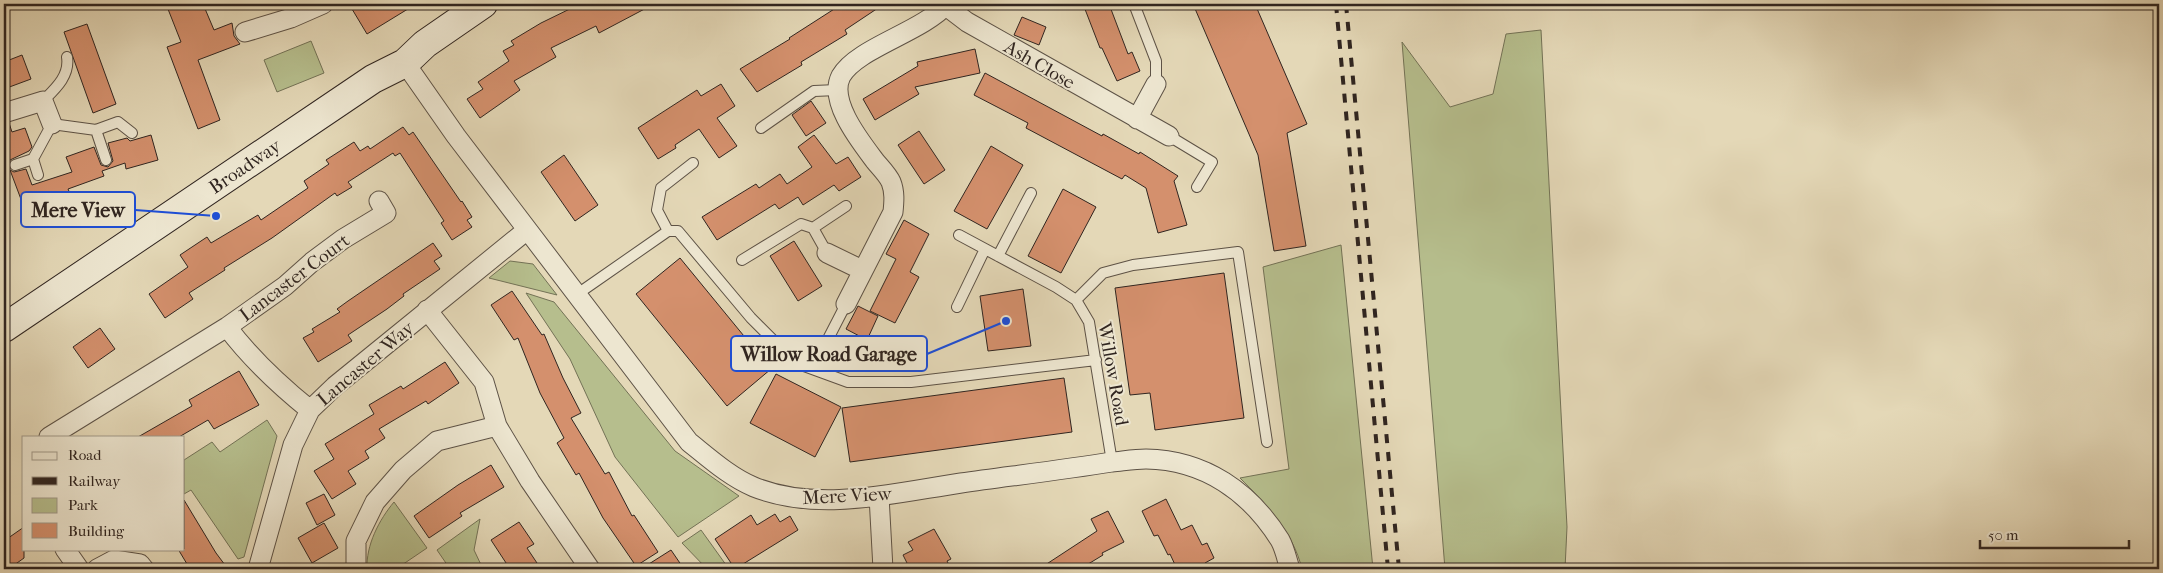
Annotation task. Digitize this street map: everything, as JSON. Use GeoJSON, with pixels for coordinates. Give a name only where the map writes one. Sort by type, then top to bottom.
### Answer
{"type":"FeatureCollection","features":[{"type":"Feature","properties":{"kind":"main road","name":"Broadway"},"geometry":{"type":"LineString","coordinates":[[4,328],[373,79],[405,63],[425,44],[483,4]]}},
{"type":"Feature","properties":{"kind":"street"},"geometry":{"type":"LineString","coordinates":[[245,32],[291,18],[323,4]]}},
{"type":"Feature","properties":{"kind":"street"},"geometry":{"type":"LineString","coordinates":[[846,304],[893,212],[895,198],[890,181],[842,111],[837,90],[840,78],[849,64],[930,18],[947,5]]}},
{"type":"Feature","properties":{"kind":"street","name":"Ash Close"},"geometry":{"type":"LineString","coordinates":[[947,5],[967,22],[1169,136]]}},
{"type":"Feature","properties":{"kind":"street","name":"Mere View"},"geometry":{"type":"LineString","coordinates":[[405,63],[456,136],[689,442],[738,480],[756,488],[795,498],[819,500],[878,496],[1112,462],[1146,459],[1168,461],[1191,466],[1222,479],[1253,504],[1281,542],[1290,569]]}},
{"type":"Feature","properties":{"kind":"street"},"geometry":{"type":"LineString","coordinates":[[1137,119],[1156,84]]}},
{"type":"Feature","properties":{"kind":"street"},"geometry":{"type":"LineString","coordinates":[[4,113],[43,101],[52,124]]}},
{"type":"Feature","properties":{"kind":"street","name":"Lancaster Court"},"geometry":{"type":"LineString","coordinates":[[310,410],[285,390],[251,357],[227,327],[285,286],[312,262],[343,239],[387,212]]}},
{"type":"Feature","properties":{"kind":"street","name":"Lancaster Way"},"geometry":{"type":"LineString","coordinates":[[258,569],[293,445],[310,410],[335,386],[427,310],[528,230]]}},
{"type":"Feature","properties":{"kind":"street"},"geometry":{"type":"LineString","coordinates":[[827,253],[862,270]]}},
{"type":"Feature","properties":{"kind":"street"},"geometry":{"type":"LineString","coordinates":[[427,310],[484,382],[497,426],[530,481],[590,569]]}},
{"type":"Feature","properties":{"kind":"street"},"geometry":{"type":"LineString","coordinates":[[51,436],[227,327]]}},
{"type":"Feature","properties":{"kind":"street"},"geometry":{"type":"LineString","coordinates":[[356,569],[356,541],[375,502],[403,470],[437,441],[497,426]]}},
{"type":"Feature","properties":{"kind":"street"},"geometry":{"type":"LineString","coordinates":[[878,496],[883,569]]}},
{"type":"Feature","properties":{"kind":"street"},"geometry":{"type":"LineString","coordinates":[[66,550],[79,569]]}},
{"type":"Feature","properties":{"kind":"street"},"geometry":{"type":"LineString","coordinates":[[97,569],[114,560],[140,564],[144,569]]}},
{"type":"Feature","properties":{"kind":"lane"},"geometry":{"type":"LineString","coordinates":[[1134,4],[1156,61],[1156,84]]}},
{"type":"Feature","properties":{"kind":"lane"},"geometry":{"type":"LineString","coordinates":[[43,101],[60,84],[68,65],[67,57]]}},
{"type":"Feature","properties":{"kind":"lane"},"geometry":{"type":"LineString","coordinates":[[761,128],[814,91],[837,90]]}},
{"type":"Feature","properties":{"kind":"lane"},"geometry":{"type":"LineString","coordinates":[[15,165],[33,159],[52,124],[96,130],[118,122],[132,133]]}},
{"type":"Feature","properties":{"kind":"lane"},"geometry":{"type":"LineString","coordinates":[[96,130],[106,160]]}},
{"type":"Feature","properties":{"kind":"lane"},"geometry":{"type":"LineString","coordinates":[[1169,136],[1212,162],[1198,187]]}},
{"type":"Feature","properties":{"kind":"lane"},"geometry":{"type":"LineString","coordinates":[[33,159],[38,175]]}},
{"type":"Feature","properties":{"kind":"lane"},"geometry":{"type":"LineString","coordinates":[[693,163],[661,188],[657,210],[673,231],[751,318],[796,363],[848,382],[911,382],[1096,360]]}},
{"type":"Feature","properties":{"kind":"lane"},"geometry":{"type":"LineString","coordinates":[[998,256],[1031,193]]}},
{"type":"Feature","properties":{"kind":"lane"},"geometry":{"type":"LineString","coordinates":[[813,228],[846,206]]}},
{"type":"Feature","properties":{"kind":"lane"},"geometry":{"type":"LineString","coordinates":[[742,260],[801,224],[813,228],[827,253]]}},
{"type":"Feature","properties":{"kind":"lane"},"geometry":{"type":"LineString","coordinates":[[576,295],[673,231]]}},
{"type":"Feature","properties":{"kind":"lane","name":"Willow Road"},"geometry":{"type":"LineString","coordinates":[[959,235],[1076,300],[1089,322],[1112,462]]}},
{"type":"Feature","properties":{"kind":"lane"},"geometry":{"type":"LineString","coordinates":[[957,306],[986,249]]}},
{"type":"Feature","properties":{"kind":"lane"},"geometry":{"type":"LineString","coordinates":[[1076,300],[1103,273],[1133,265],[1238,252],[1267,442]]}},
{"type":"Feature","properties":{"kind":"lane"},"geometry":{"type":"LineString","coordinates":[[828,339],[846,304]]}},
{"type":"Feature","properties":{"kind":"green space"},"geometry":{"type":"Polygon","coordinates":[[[1541,30],[1567,527],[1565,569],[1445,569],[1402,42],[1450,107],[1493,94],[1506,34],[1541,30]]]}},
{"type":"Feature","properties":{"kind":"green space"},"geometry":{"type":"Polygon","coordinates":[[[311,41],[324,73],[277,92],[264,60],[311,41]]]}},
{"type":"Feature","properties":{"kind":"green space"},"geometry":{"type":"Polygon","coordinates":[[[1341,245],[1373,569],[1302,569],[1292,543],[1277,519],[1240,478],[1289,469],[1263,267],[1341,245]]]}},
{"type":"Feature","properties":{"kind":"green space"},"geometry":{"type":"Polygon","coordinates":[[[510,261],[533,264],[557,295],[489,278],[510,261]]]}},
{"type":"Feature","properties":{"kind":"green space"},"geometry":{"type":"Polygon","coordinates":[[[526,293],[554,302],[675,451],[739,496],[678,537],[615,457],[570,359],[526,293]]]}},
{"type":"Feature","properties":{"kind":"green space"},"geometry":{"type":"Polygon","coordinates":[[[267,420],[277,436],[244,557],[238,559],[191,490],[185,493],[185,459],[212,442],[220,452],[267,420]]]}},
{"type":"Feature","properties":{"kind":"green space"},"geometry":{"type":"Polygon","coordinates":[[[394,502],[427,548],[396,569],[367,569],[367,560],[374,533],[394,502]]]}},
{"type":"Feature","properties":{"kind":"green space"},"geometry":{"type":"Polygon","coordinates":[[[480,519],[474,550],[483,569],[450,569],[437,550],[480,519]]]}},
{"type":"Feature","properties":{"kind":"green space"},"geometry":{"type":"Polygon","coordinates":[[[701,530],[729,569],[707,569],[682,543],[701,530]]]}},
{"type":"Feature","properties":{"kind":"building"},"geometry":{"type":"Polygon","coordinates":[[[166,4],[203,4],[214,30],[232,23],[234,36],[240,44],[198,60],[220,120],[198,129],[167,47],[181,42],[166,4]]]}},
{"type":"Feature","properties":{"kind":"building"},"geometry":{"type":"Polygon","coordinates":[[[349,4],[416,4],[367,34],[349,4]]]}},
{"type":"Feature","properties":{"kind":"building"},"geometry":{"type":"Polygon","coordinates":[[[580,4],[654,4],[599,33],[596,26],[551,48],[556,57],[514,81],[520,90],[480,118],[467,99],[483,89],[478,82],[509,61],[503,51],[514,45],[511,41],[541,23],[580,4]]]}},
{"type":"Feature","properties":{"kind":"building"},"geometry":{"type":"Polygon","coordinates":[[[842,4],[884,4],[845,30],[847,34],[801,62],[802,65],[757,92],[740,69],[790,39],[842,4]]]}},
{"type":"Feature","properties":{"kind":"building"},"geometry":{"type":"Polygon","coordinates":[[[1083,4],[1109,4],[1128,54],[1132,52],[1140,71],[1117,81],[1102,48],[1100,48],[1083,4]]]}},
{"type":"Feature","properties":{"kind":"building"},"geometry":{"type":"Polygon","coordinates":[[[1193,4],[1255,4],[1307,124],[1287,133],[1306,246],[1274,251],[1258,155],[1193,4]]]}},
{"type":"Feature","properties":{"kind":"building"},"geometry":{"type":"Polygon","coordinates":[[[1022,17],[1046,27],[1039,45],[1014,35],[1022,17]]]}},
{"type":"Feature","properties":{"kind":"building"},"geometry":{"type":"Polygon","coordinates":[[[87,24],[116,104],[93,113],[64,32],[87,24]]]}},
{"type":"Feature","properties":{"kind":"building"},"geometry":{"type":"Polygon","coordinates":[[[975,49],[980,73],[915,87],[919,94],[875,120],[863,99],[918,66],[917,62],[975,49]]]}},
{"type":"Feature","properties":{"kind":"building"},"geometry":{"type":"Polygon","coordinates":[[[22,55],[31,79],[4,89],[4,62],[22,55]]]}},
{"type":"Feature","properties":{"kind":"building"},"geometry":{"type":"Polygon","coordinates":[[[985,73],[1102,136],[1103,134],[1139,154],[1140,152],[1178,176],[1174,181],[1187,225],[1158,233],[1146,188],[1125,175],[1122,179],[1026,128],[1028,123],[974,95],[985,73]]]}},
{"type":"Feature","properties":{"kind":"building"},"geometry":{"type":"Polygon","coordinates":[[[721,84],[735,106],[717,118],[737,146],[719,158],[699,129],[675,145],[676,148],[658,159],[638,128],[697,90],[701,96],[721,84]]]}},
{"type":"Feature","properties":{"kind":"building"},"geometry":{"type":"Polygon","coordinates":[[[811,101],[826,123],[806,136],[792,115],[811,101]]]}},
{"type":"Feature","properties":{"kind":"building"},"geometry":{"type":"Polygon","coordinates":[[[9,123],[12,132],[25,128],[32,147],[29,151],[10,160],[8,165],[6,160],[4,161],[4,124],[9,123]]]}},
{"type":"Feature","properties":{"kind":"building"},"geometry":{"type":"Polygon","coordinates":[[[403,127],[409,135],[413,132],[462,201],[472,217],[467,220],[472,227],[452,240],[441,223],[444,221],[400,153],[395,156],[393,153],[348,182],[352,187],[337,196],[335,193],[272,238],[224,268],[225,270],[189,293],[193,299],[165,318],[149,294],[188,267],[180,255],[207,237],[211,243],[258,215],[261,220],[308,188],[304,181],[329,164],[326,160],[354,142],[360,151],[368,146],[370,149],[403,127]]]}},
{"type":"Feature","properties":{"kind":"building"},"geometry":{"type":"Polygon","coordinates":[[[919,131],[945,170],[924,184],[898,145],[919,131]]]}},
{"type":"Feature","properties":{"kind":"building"},"geometry":{"type":"Polygon","coordinates":[[[151,135],[158,160],[126,169],[125,163],[102,171],[104,176],[68,189],[72,198],[55,203],[54,199],[25,210],[10,170],[14,172],[26,169],[32,185],[72,172],[66,157],[94,147],[101,165],[108,167],[113,161],[108,143],[127,138],[130,141],[151,135]]]}},
{"type":"Feature","properties":{"kind":"building"},"geometry":{"type":"Polygon","coordinates":[[[814,135],[836,164],[848,157],[861,177],[839,191],[834,185],[803,205],[798,197],[779,209],[775,204],[717,240],[702,217],[756,184],[759,188],[780,174],[787,184],[812,167],[798,147],[814,135]]]}},
{"type":"Feature","properties":{"kind":"building"},"geometry":{"type":"Polygon","coordinates":[[[991,146],[1023,165],[987,229],[954,211],[991,146]]]}},
{"type":"Feature","properties":{"kind":"building"},"geometry":{"type":"Polygon","coordinates":[[[564,155],[598,205],[575,221],[541,172],[564,155]]]}},
{"type":"Feature","properties":{"kind":"building"},"geometry":{"type":"Polygon","coordinates":[[[1063,189],[1096,207],[1061,273],[1028,256],[1063,189]]]}},
{"type":"Feature","properties":{"kind":"building"},"geometry":{"type":"Polygon","coordinates":[[[904,220],[929,234],[910,272],[919,277],[895,323],[870,311],[896,259],[886,254],[904,220]]]}},
{"type":"Feature","properties":{"kind":"building"},"geometry":{"type":"Polygon","coordinates":[[[794,241],[822,286],[798,301],[770,256],[794,241]]]}},
{"type":"Feature","properties":{"kind":"building"},"geometry":{"type":"Polygon","coordinates":[[[433,243],[442,256],[434,261],[440,269],[403,294],[404,296],[387,309],[348,335],[352,341],[318,362],[303,338],[314,332],[312,329],[340,312],[337,309],[433,243]]]}},
{"type":"Feature","properties":{"kind":"building"},"geometry":{"type":"Polygon","coordinates":[[[680,258],[771,369],[727,406],[636,294],[680,258]]]}},
{"type":"Feature","properties":{"kind":"building"},"geometry":{"type":"Polygon","coordinates":[[[1224,273],[1244,418],[1155,430],[1150,393],[1130,395],[1115,288],[1224,273]]]}},
{"type":"Feature","properties":{"kind":"building"},"geometry":{"type":"Polygon","coordinates":[[[1023,289],[1031,346],[988,351],[980,296],[1023,289]]]}},
{"type":"Feature","properties":{"kind":"building"},"geometry":{"type":"Polygon","coordinates":[[[512,291],[542,335],[544,334],[581,413],[571,418],[605,474],[609,472],[632,516],[634,515],[658,552],[636,566],[603,518],[579,473],[576,475],[557,443],[564,438],[540,393],[518,338],[514,340],[491,305],[512,291]]]}},
{"type":"Feature","properties":{"kind":"building"},"geometry":{"type":"Polygon","coordinates":[[[858,306],[878,316],[867,340],[846,329],[858,306]]]}},
{"type":"Feature","properties":{"kind":"building"},"geometry":{"type":"Polygon","coordinates":[[[100,328],[115,349],[88,368],[73,347],[100,328]]]}},
{"type":"Feature","properties":{"kind":"building"},"geometry":{"type":"Polygon","coordinates":[[[445,362],[459,383],[428,404],[426,401],[379,429],[385,438],[365,451],[369,458],[348,471],[356,484],[332,499],[314,471],[334,459],[325,444],[374,414],[369,405],[401,386],[403,389],[445,362]]]}},
{"type":"Feature","properties":{"kind":"building"},"geometry":{"type":"Polygon","coordinates":[[[239,371],[259,405],[214,429],[208,420],[181,436],[140,436],[192,406],[189,400],[239,371]]]}},
{"type":"Feature","properties":{"kind":"building"},"geometry":{"type":"Polygon","coordinates":[[[776,374],[841,407],[815,457],[750,423],[776,374]]]}},
{"type":"Feature","properties":{"kind":"building"},"geometry":{"type":"Polygon","coordinates":[[[1064,378],[1072,432],[850,462],[842,408],[1064,378]]]}},
{"type":"Feature","properties":{"kind":"building"},"geometry":{"type":"Polygon","coordinates":[[[491,465],[504,487],[460,513],[462,516],[429,538],[414,516],[458,485],[491,465]]]}},
{"type":"Feature","properties":{"kind":"building"},"geometry":{"type":"Polygon","coordinates":[[[324,494],[335,515],[317,525],[306,503],[324,494]]]}},
{"type":"Feature","properties":{"kind":"building"},"geometry":{"type":"Polygon","coordinates":[[[1166,499],[1181,530],[1192,525],[1202,545],[1207,543],[1214,558],[1205,563],[1209,569],[1177,569],[1158,535],[1154,536],[1142,511],[1166,499]]]}},
{"type":"Feature","properties":{"kind":"building"},"geometry":{"type":"Polygon","coordinates":[[[185,502],[216,553],[228,569],[190,569],[179,550],[185,550],[185,502]]]}},
{"type":"Feature","properties":{"kind":"building"},"geometry":{"type":"Polygon","coordinates":[[[1108,511],[1124,542],[1102,553],[1103,555],[1080,569],[1039,569],[1097,531],[1091,519],[1108,511]]]}},
{"type":"Feature","properties":{"kind":"building"},"geometry":{"type":"Polygon","coordinates":[[[775,514],[780,522],[790,516],[798,530],[735,569],[715,539],[751,515],[757,525],[775,514]]]}},
{"type":"Feature","properties":{"kind":"building"},"geometry":{"type":"Polygon","coordinates":[[[519,522],[534,544],[527,548],[537,563],[527,569],[510,569],[491,540],[519,522]]]}},
{"type":"Feature","properties":{"kind":"building"},"geometry":{"type":"Polygon","coordinates":[[[324,523],[338,548],[312,563],[298,538],[324,523]]]}},
{"type":"Feature","properties":{"kind":"building"},"geometry":{"type":"Polygon","coordinates":[[[22,528],[24,558],[10,568],[4,559],[4,541],[22,528]]]}},
{"type":"Feature","properties":{"kind":"building"},"geometry":{"type":"Polygon","coordinates":[[[934,529],[951,559],[947,561],[951,569],[910,569],[903,555],[913,550],[908,542],[934,529]]]}},
{"type":"Feature","properties":{"kind":"building"},"geometry":{"type":"Polygon","coordinates":[[[671,550],[684,569],[641,569],[671,550]]]}},
{"type":"Feature","properties":{"kind":"railway"},"geometry":{"type":"LineString","coordinates":[[1336,4],[1388,569]]}},
{"type":"Feature","properties":{"kind":"railway"},"geometry":{"type":"LineString","coordinates":[[1346,4],[1399,569]]}},
{"type":"Feature","properties":{"kind":"place","name":"Mere View"},"geometry":{"type":"Point","coordinates":[216,216]}},
{"type":"Feature","properties":{"kind":"place","name":"Willow Road Garage"},"geometry":{"type":"Point","coordinates":[1006,321]}}]}
